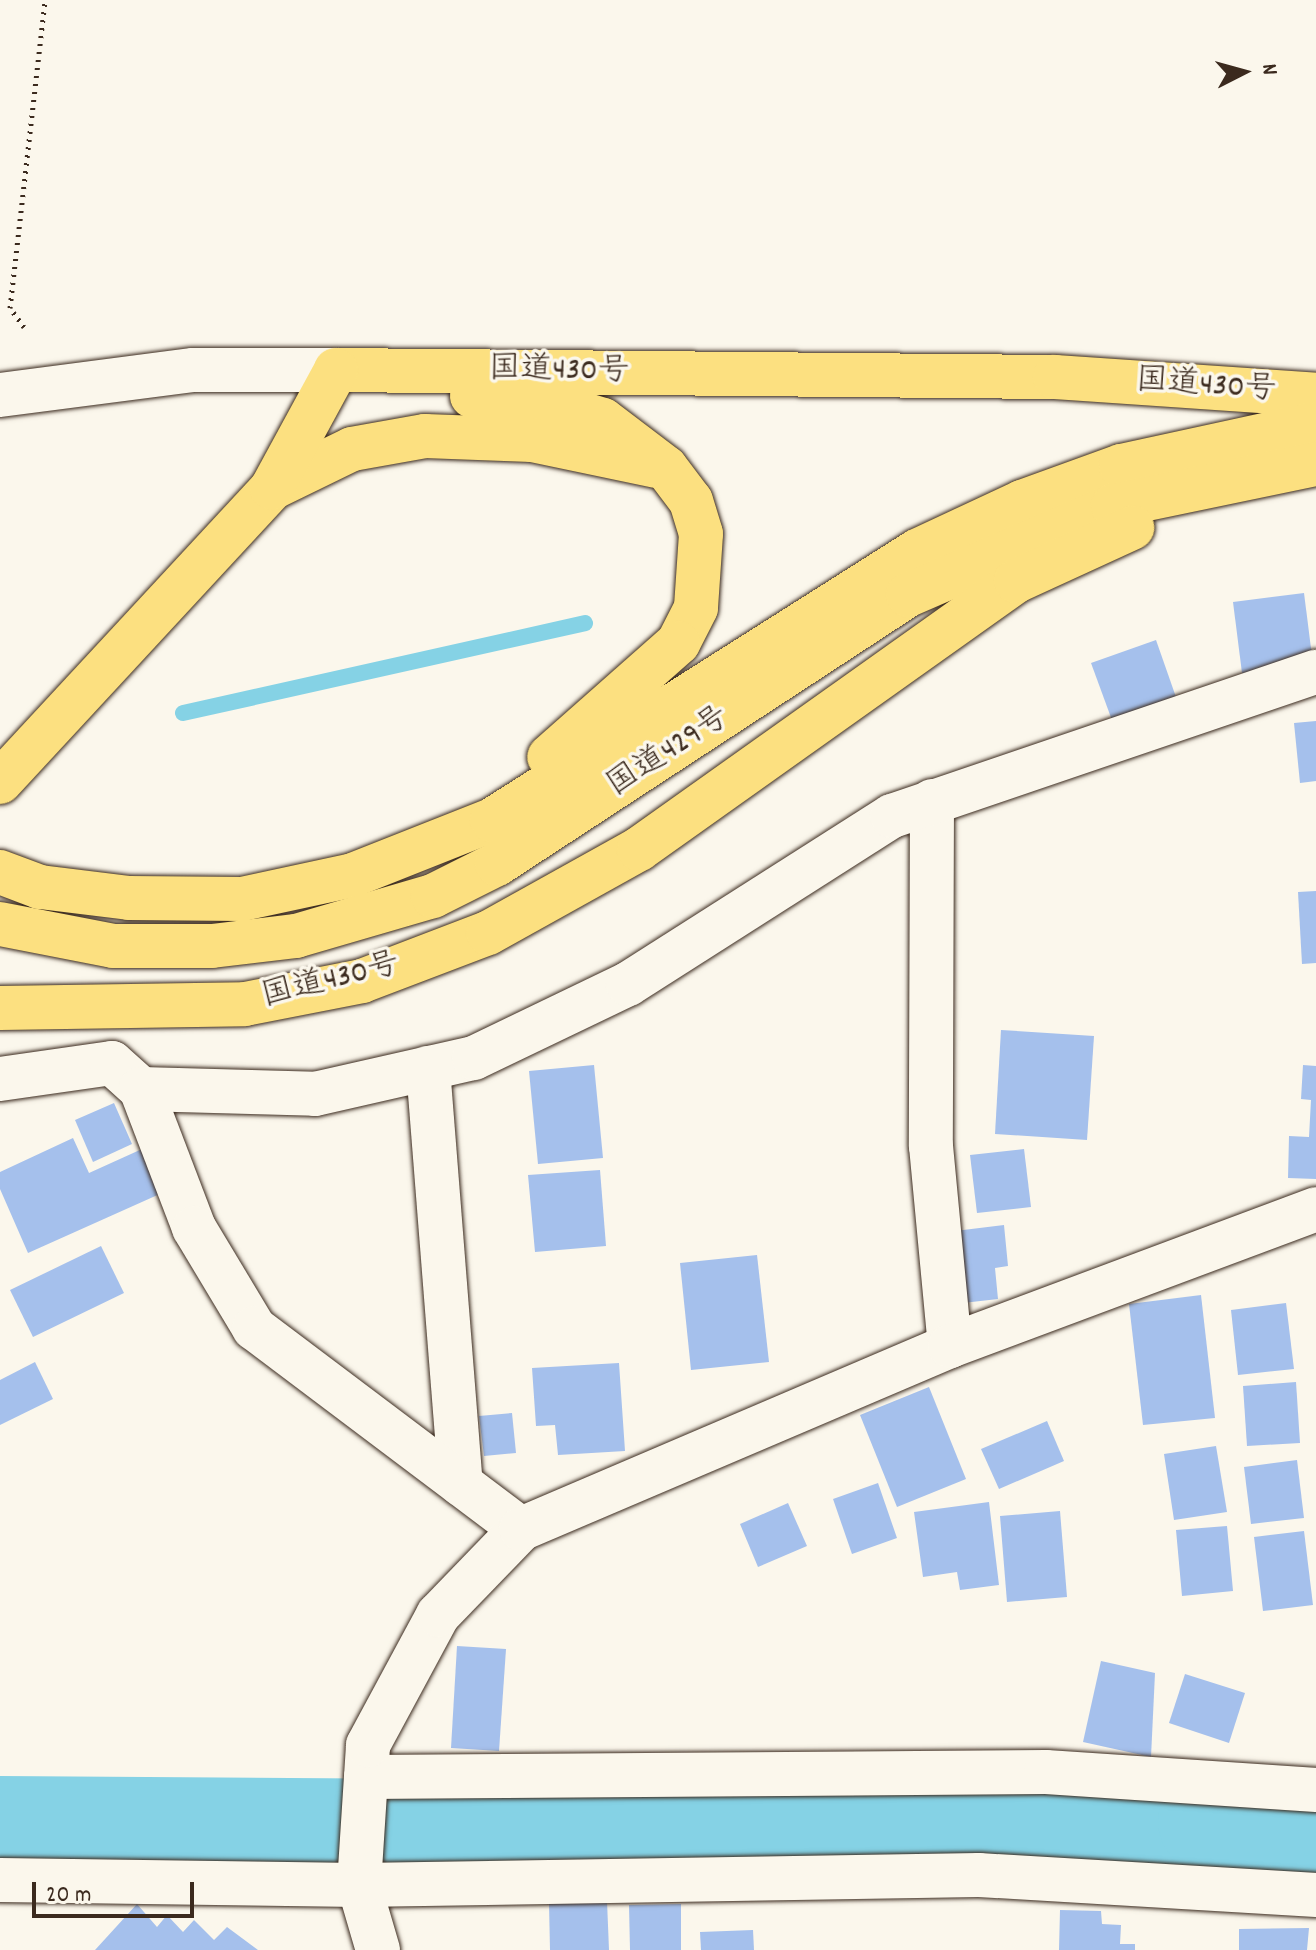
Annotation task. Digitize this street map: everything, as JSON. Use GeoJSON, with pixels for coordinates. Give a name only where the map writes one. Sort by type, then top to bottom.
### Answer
{"type":"FeatureCollection","features":[{"type":"Feature","properties":{"kind":"highway","name":"国道430号"},"geometry":{"type":"LineString","coordinates":[[336,370],[1055,377],[1316,395]]}},
{"type":"Feature","properties":{"kind":"highway","name":"国道429号"},"geometry":{"type":"LineString","coordinates":[[336,370],[419,390],[553,405],[603,420],[666,468],[691,501],[701,534],[696,608],[678,643],[531,772],[492,820]]}},
{"type":"Feature","properties":{"kind":"highway"},"geometry":{"type":"LineString","coordinates":[[0,782],[272,488],[336,370]]}},
{"type":"Feature","properties":{"kind":"highway","name":"国道429号"},"geometry":{"type":"LineString","coordinates":[[20,880],[129,898],[242,899],[353,875],[492,820],[917,551],[1022,502],[1121,466],[1316,424]]}},
{"type":"Feature","properties":{"kind":"highway"},"geometry":{"type":"LineString","coordinates":[[272,488],[352,449],[425,436],[532,440],[666,468]]}},
{"type":"Feature","properties":{"kind":"highway","name":"国道429号"},"geometry":{"type":"LineString","coordinates":[[5,926],[113,946],[212,946],[296,936],[433,896],[497,864],[908,595],[1113,506],[1316,464]]}},
{"type":"Feature","properties":{"kind":"highway","name":"国道430号"},"geometry":{"type":"LineString","coordinates":[[0,1008],[245,1004],[362,981],[488,933],[639,849],[1016,581],[1247,476]]}},
{"type":"Feature","properties":{"kind":"street"},"geometry":{"type":"LineString","coordinates":[[0,395],[193,370],[336,370]]}},
{"type":"Feature","properties":{"kind":"street"},"geometry":{"type":"LineString","coordinates":[[141,1089],[315,1094],[474,1058],[628,984],[892,816],[1316,672]]}},
{"type":"Feature","properties":{"kind":"street"},"geometry":{"type":"LineString","coordinates":[[932,801],[931,1146],[950,1346]]}},
{"type":"Feature","properties":{"kind":"street"},"geometry":{"type":"LineString","coordinates":[[0,1079],[112,1063],[141,1089],[194,1228],[254,1328],[521,1529]]}},
{"type":"Feature","properties":{"kind":"street"},"geometry":{"type":"LineString","coordinates":[[428,1068],[461,1484]]}},
{"type":"Feature","properties":{"kind":"street"},"geometry":{"type":"LineString","coordinates":[[371,1948],[359,1877],[368,1745],[438,1615],[521,1529],[950,1346],[1316,1209]]}},
{"type":"Feature","properties":{"kind":"street"},"geometry":{"type":"LineString","coordinates":[[365,1786],[1046,1772],[1316,1790]]}},
{"type":"Feature","properties":{"kind":"street"},"geometry":{"type":"LineString","coordinates":[[0,1880],[979,1875],[1316,1895]]}},
{"type":"Feature","properties":{"kind":"path"},"geometry":{"type":"LineString","coordinates":[[24,327],[10,308],[45,0]]}},
{"type":"Feature","properties":{"kind":"building"},"geometry":{"type":"Polygon","coordinates":[[[1304,593],[1313,664],[1242,673],[1233,602],[1304,593]]]}},
{"type":"Feature","properties":{"kind":"building"},"geometry":{"type":"Polygon","coordinates":[[[1156,640],[1177,700],[1113,723],[1091,663],[1156,640]]]}},
{"type":"Feature","properties":{"kind":"building"},"geometry":{"type":"Polygon","coordinates":[[[1316,721],[1316,781],[1300,783],[1294,723],[1316,721]]]}},
{"type":"Feature","properties":{"kind":"building"},"geometry":{"type":"Polygon","coordinates":[[[1316,891],[1316,963],[1302,964],[1298,892],[1316,891]]]}},
{"type":"Feature","properties":{"kind":"building"},"geometry":{"type":"Polygon","coordinates":[[[1001,1030],[1094,1036],[1087,1140],[995,1134],[1001,1030]]]}},
{"type":"Feature","properties":{"kind":"building"},"geometry":{"type":"Polygon","coordinates":[[[594,1065],[603,1158],[538,1164],[529,1071],[594,1065]]]}},
{"type":"Feature","properties":{"kind":"building"},"geometry":{"type":"Polygon","coordinates":[[[1303,1065],[1316,1066],[1316,1179],[1288,1178],[1289,1136],[1309,1137],[1311,1100],[1301,1099],[1303,1065]]]}},
{"type":"Feature","properties":{"kind":"building"},"geometry":{"type":"Polygon","coordinates":[[[114,1103],[132,1144],[93,1162],[75,1120],[114,1103]]]}},
{"type":"Feature","properties":{"kind":"building"},"geometry":{"type":"Polygon","coordinates":[[[73,1138],[89,1173],[142,1149],[162,1193],[28,1253],[0,1189],[0,1172],[73,1138]]]}},
{"type":"Feature","properties":{"kind":"building"},"geometry":{"type":"Polygon","coordinates":[[[1024,1149],[1031,1207],[977,1213],[970,1155],[1024,1149]]]}},
{"type":"Feature","properties":{"kind":"building"},"geometry":{"type":"Polygon","coordinates":[[[600,1170],[606,1246],[535,1252],[528,1175],[600,1170]]]}},
{"type":"Feature","properties":{"kind":"building"},"geometry":{"type":"Polygon","coordinates":[[[1004,1225],[1008,1266],[995,1268],[998,1299],[963,1303],[955,1231],[1004,1225]]]}},
{"type":"Feature","properties":{"kind":"building"},"geometry":{"type":"Polygon","coordinates":[[[101,1246],[124,1293],[33,1337],[10,1290],[101,1246]]]}},
{"type":"Feature","properties":{"kind":"building"},"geometry":{"type":"Polygon","coordinates":[[[757,1255],[769,1362],[691,1370],[680,1263],[757,1255]]]}},
{"type":"Feature","properties":{"kind":"building"},"geometry":{"type":"Polygon","coordinates":[[[1201,1295],[1215,1418],[1143,1425],[1129,1304],[1201,1295]]]}},
{"type":"Feature","properties":{"kind":"building"},"geometry":{"type":"Polygon","coordinates":[[[1286,1303],[1294,1369],[1238,1375],[1231,1310],[1286,1303]]]}},
{"type":"Feature","properties":{"kind":"building"},"geometry":{"type":"Polygon","coordinates":[[[35,1362],[53,1399],[0,1425],[0,1380],[35,1362]]]}},
{"type":"Feature","properties":{"kind":"building"},"geometry":{"type":"Polygon","coordinates":[[[619,1363],[625,1451],[558,1455],[555,1425],[536,1426],[532,1368],[619,1363]]]}},
{"type":"Feature","properties":{"kind":"building"},"geometry":{"type":"Polygon","coordinates":[[[1296,1382],[1300,1443],[1247,1446],[1243,1386],[1296,1382]]]}},
{"type":"Feature","properties":{"kind":"building"},"geometry":{"type":"Polygon","coordinates":[[[929,1387],[966,1479],[897,1507],[860,1415],[929,1387]]]}},
{"type":"Feature","properties":{"kind":"building"},"geometry":{"type":"Polygon","coordinates":[[[512,1413],[516,1453],[484,1456],[479,1416],[512,1413]]]}},
{"type":"Feature","properties":{"kind":"building"},"geometry":{"type":"Polygon","coordinates":[[[1047,1421],[1064,1461],[999,1489],[981,1449],[1047,1421]]]}},
{"type":"Feature","properties":{"kind":"building"},"geometry":{"type":"Polygon","coordinates":[[[1216,1446],[1227,1512],[1174,1520],[1164,1454],[1216,1446]]]}},
{"type":"Feature","properties":{"kind":"building"},"geometry":{"type":"Polygon","coordinates":[[[1297,1460],[1304,1518],[1251,1524],[1244,1467],[1297,1460]]]}},
{"type":"Feature","properties":{"kind":"building"},"geometry":{"type":"Polygon","coordinates":[[[878,1483],[897,1538],[852,1554],[833,1499],[878,1483]]]}},
{"type":"Feature","properties":{"kind":"building"},"geometry":{"type":"Polygon","coordinates":[[[989,1502],[999,1585],[960,1590],[957,1572],[923,1577],[914,1512],[989,1502]]]}},
{"type":"Feature","properties":{"kind":"building"},"geometry":{"type":"Polygon","coordinates":[[[788,1503],[807,1546],[758,1567],[740,1524],[788,1503]]]}},
{"type":"Feature","properties":{"kind":"building"},"geometry":{"type":"Polygon","coordinates":[[[1060,1511],[1067,1597],[1007,1602],[1000,1516],[1060,1511]]]}},
{"type":"Feature","properties":{"kind":"building"},"geometry":{"type":"Polygon","coordinates":[[[1227,1526],[1233,1591],[1182,1596],[1176,1530],[1227,1526]]]}},
{"type":"Feature","properties":{"kind":"building"},"geometry":{"type":"Polygon","coordinates":[[[1304,1531],[1313,1605],[1263,1611],[1254,1537],[1304,1531]]]}},
{"type":"Feature","properties":{"kind":"building"},"geometry":{"type":"Polygon","coordinates":[[[457,1646],[506,1649],[499,1751],[451,1748],[457,1646]]]}},
{"type":"Feature","properties":{"kind":"building"},"geometry":{"type":"Polygon","coordinates":[[[1101,1661],[1155,1673],[1151,1757],[1083,1742],[1101,1661]]]}},
{"type":"Feature","properties":{"kind":"building"},"geometry":{"type":"Polygon","coordinates":[[[1185,1674],[1245,1693],[1229,1743],[1169,1723],[1185,1674]]]}},
{"type":"Feature","properties":{"kind":"building"},"geometry":{"type":"Polygon","coordinates":[[[607,1901],[609,1950],[550,1950],[549,1903],[607,1901]]]}},
{"type":"Feature","properties":{"kind":"building"},"geometry":{"type":"Polygon","coordinates":[[[137,1904],[157,1927],[167,1915],[183,1932],[194,1920],[214,1940],[227,1927],[258,1950],[95,1950],[137,1904]]]}},
{"type":"Feature","properties":{"kind":"building"},"geometry":{"type":"Polygon","coordinates":[[[681,1904],[681,1950],[630,1950],[629,1905],[681,1904]]]}},
{"type":"Feature","properties":{"kind":"building"},"geometry":{"type":"Polygon","coordinates":[[[1060,1910],[1101,1911],[1102,1924],[1121,1925],[1120,1944],[1135,1944],[1135,1950],[1059,1950],[1060,1910]]]}},
{"type":"Feature","properties":{"kind":"building"},"geometry":{"type":"Polygon","coordinates":[[[1309,1928],[1307,1950],[1239,1950],[1239,1929],[1309,1928]]]}},
{"type":"Feature","properties":{"kind":"building"},"geometry":{"type":"Polygon","coordinates":[[[753,1930],[754,1950],[701,1950],[700,1932],[753,1930]]]}},
{"type":"Feature","properties":{"kind":"waterway"},"geometry":{"type":"LineString","coordinates":[[183,713],[585,623]]}},
{"type":"Feature","properties":{"kind":"waterway"},"geometry":{"type":"LineString","coordinates":[[0,1825],[435,1828],[1207,1822],[1316,1832]]}}]}
